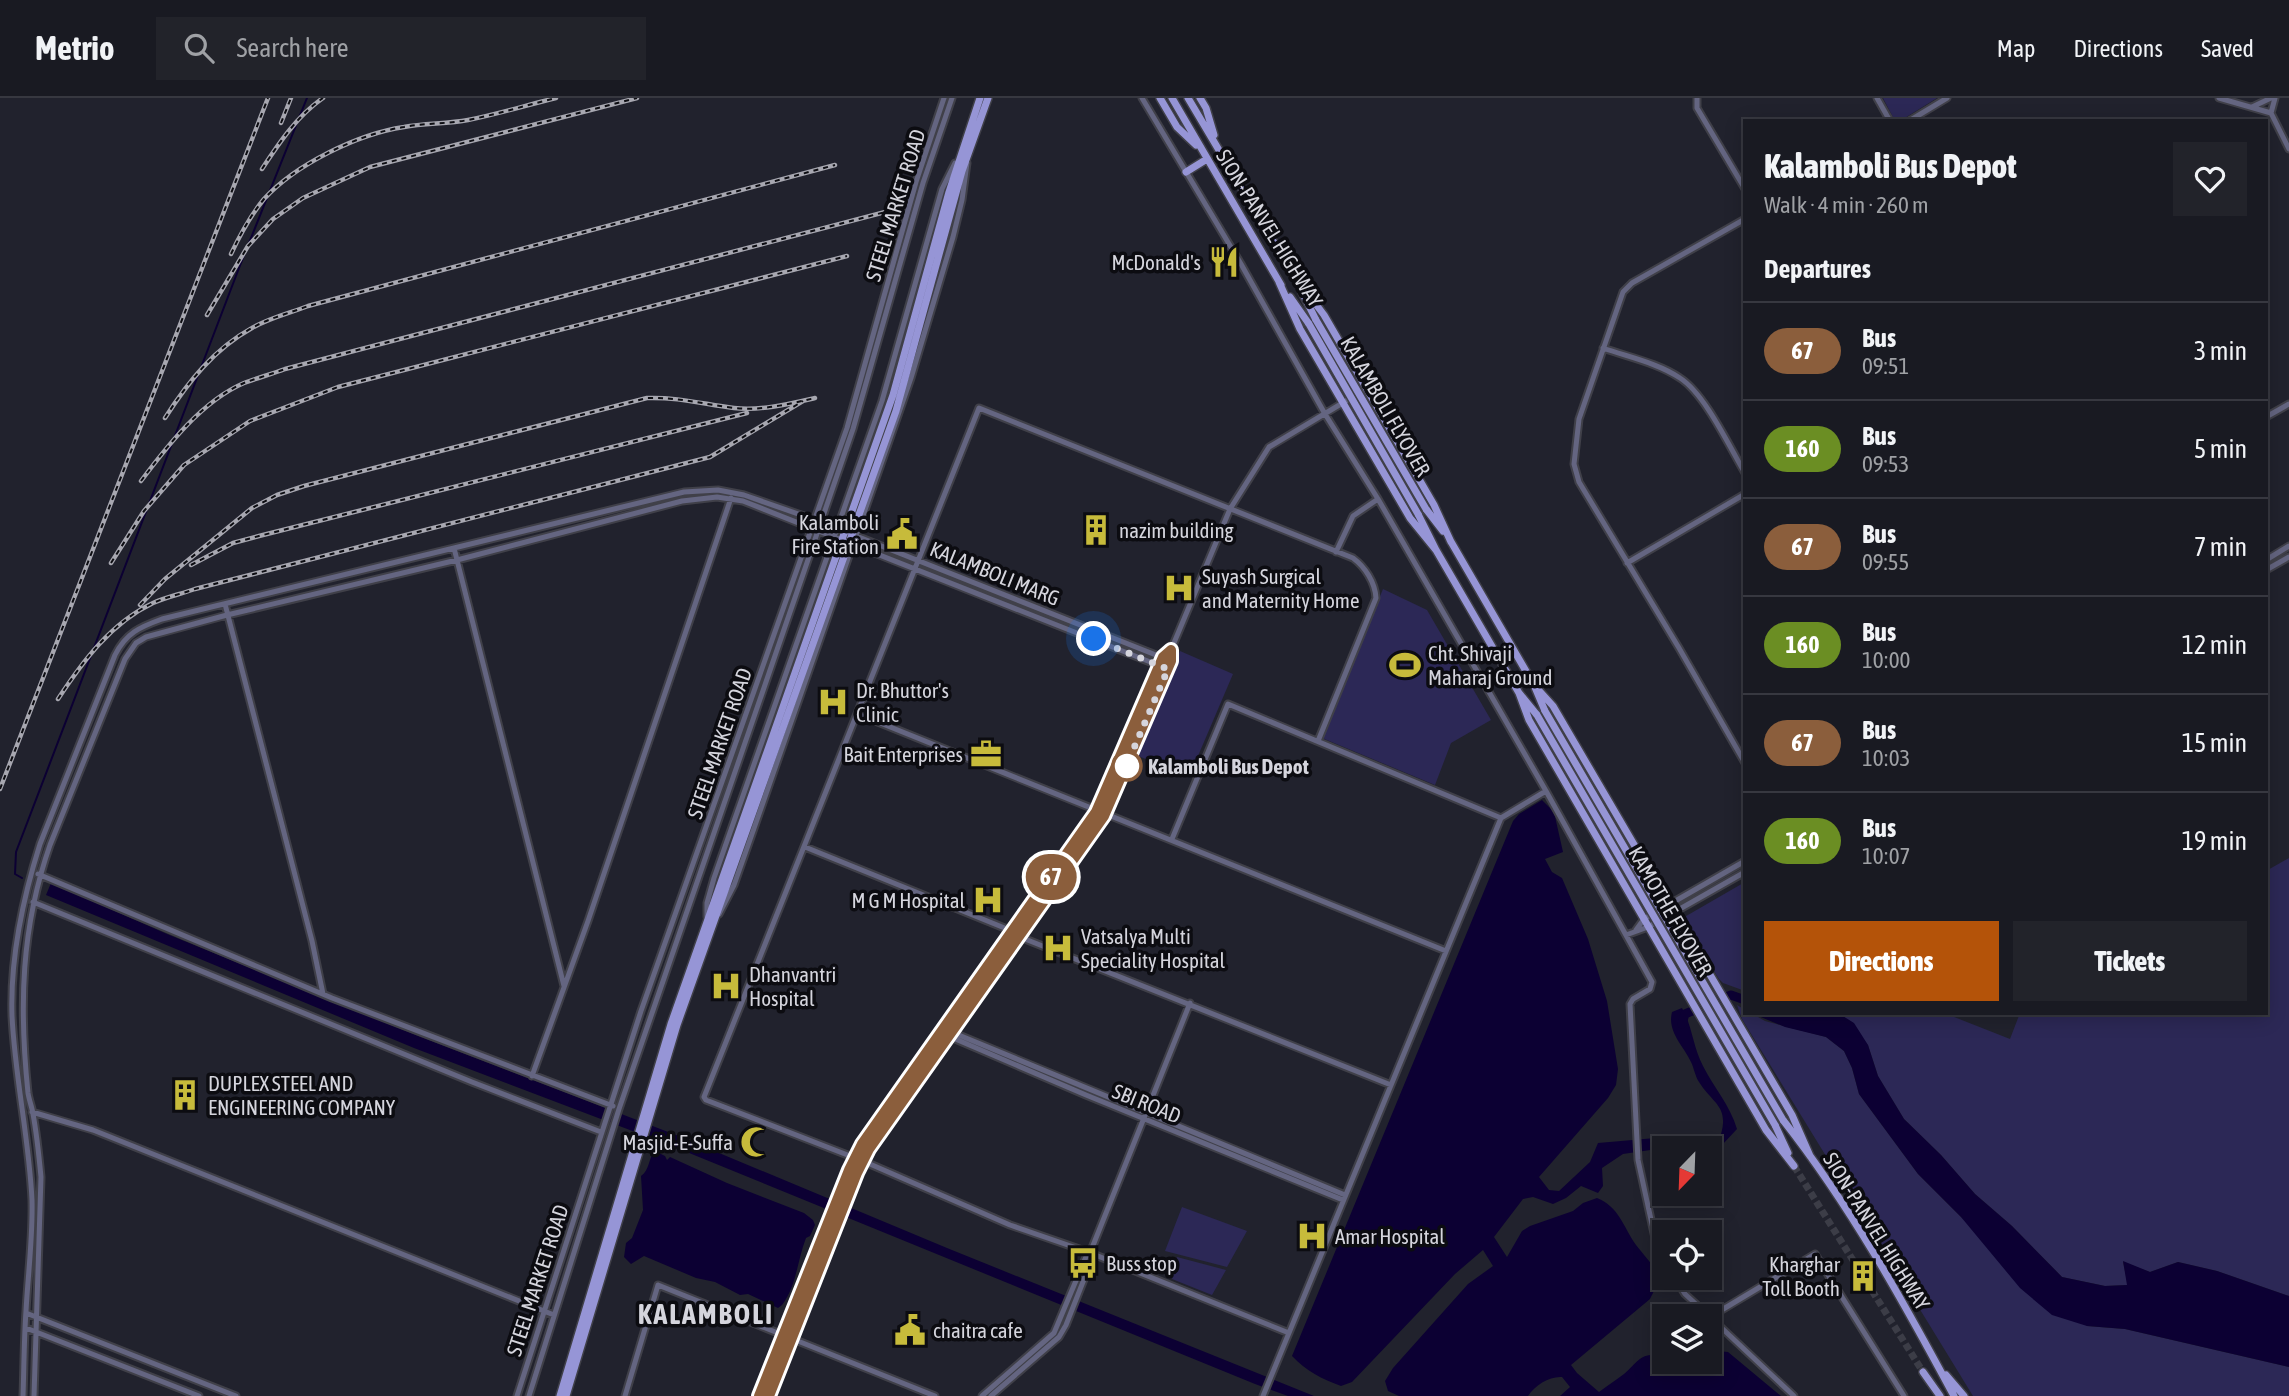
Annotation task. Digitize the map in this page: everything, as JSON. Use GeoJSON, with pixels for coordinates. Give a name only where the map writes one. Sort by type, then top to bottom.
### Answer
{"type":"FeatureCollection","features":[{"type":"Feature","properties":{"kind":"highway"},"geometry":{"type":"LineString","coordinates":[[965,153],[980,98]]}},
{"type":"Feature","properties":{"kind":"highway"},"geometry":{"type":"LineString","coordinates":[[560,1396],[710,920],[847,536],[893,395],[948,192],[988,98]]}},
{"type":"Feature","properties":{"kind":"highway"},"geometry":{"type":"LineString","coordinates":[[1160,98],[1177,127],[1202,150]]}},
{"type":"Feature","properties":{"kind":"highway","name":"SION-PANVEL HIGHWAY"},"geometry":{"type":"LineString","coordinates":[[1172,98],[1279,282],[1312,322]]}},
{"type":"Feature","properties":{"kind":"highway"},"geometry":{"type":"LineString","coordinates":[[1188,98],[1216,142]]}},
{"type":"Feature","properties":{"kind":"highway"},"geometry":{"type":"LineString","coordinates":[[1200,98],[1206,108],[1216,142]]}},
{"type":"Feature","properties":{"kind":"highway","name":"SION-PANVEL HIGHWAY"},"geometry":{"type":"LineString","coordinates":[[1216,142],[1293,274],[1312,322]]}},
{"type":"Feature","properties":{"kind":"highway"},"geometry":{"type":"LineString","coordinates":[[1185,172],[1207,159]]}},
{"type":"Feature","properties":{"kind":"highway"},"geometry":{"type":"LineString","coordinates":[[1293,274],[1324,315],[1534,685],[1553,706],[1792,1115],[1811,1156]]}},
{"type":"Feature","properties":{"kind":"highway"},"geometry":{"type":"LineString","coordinates":[[1279,282],[1300,329],[1410,518],[1436,550],[1519,694],[1529,720],[1648,927]]}},
{"type":"Feature","properties":{"kind":"highway","name":"KALAMBOLI FLYOVER"},"geometry":{"type":"LineString","coordinates":[[1312,322],[1422,511]]}},
{"type":"Feature","properties":{"kind":"highway"},"geometry":{"type":"LineString","coordinates":[[1422,511],[1451,542]]}},
{"type":"Feature","properties":{"kind":"highway"},"geometry":{"type":"LineString","coordinates":[[1422,511],[1436,550]]}},
{"type":"Feature","properties":{"kind":"highway"},"geometry":{"type":"LineString","coordinates":[[1534,685],[1541,713]]}},
{"type":"Feature","properties":{"kind":"highway"},"geometry":{"type":"LineString","coordinates":[[1519,694],[1541,713]]}},
{"type":"Feature","properties":{"kind":"highway","name":"KAMOTHE FLYOVER"},"geometry":{"type":"LineString","coordinates":[[1541,713],[1783,1120]]}},
{"type":"Feature","properties":{"kind":"highway","name":"KAMOTHE FLYOVER"},"geometry":{"type":"LineString","coordinates":[[1541,713],[1775,1125]]}},
{"type":"Feature","properties":{"kind":"highway","name":"SION-PANVEL HIGHWAY"},"geometry":{"type":"LineString","coordinates":[[1648,927],[1766,1130],[1794,1166],[1775,1125]]}},
{"type":"Feature","properties":{"kind":"highway","name":"SION-PANVEL HIGHWAY"},"geometry":{"type":"LineString","coordinates":[[1783,1120],[1811,1156],[1880,1263],[1937,1364]]}},
{"type":"Feature","properties":{"kind":"highway"},"geometry":{"type":"LineString","coordinates":[[566,1396],[637,1148]]}},
{"type":"Feature","properties":{"kind":"highway"},"geometry":{"type":"LineString","coordinates":[[1937,1364],[1954,1396]]}},
{"type":"Feature","properties":{"kind":"highway"},"geometry":{"type":"LineString","coordinates":[[1937,1364],[1964,1396]]}},
{"type":"Feature","properties":{"kind":"highway"},"geometry":{"type":"LineString","coordinates":[[1934,1396],[1923,1372],[1940,1396]]}},
{"type":"Feature","properties":{"kind":"street","name":"STEEL MARKET ROAD"},"geometry":{"type":"LineString","coordinates":[[818,520],[847,428],[916,182],[944,98]]}},
{"type":"Feature","properties":{"kind":"street","name":"STEEL MARKET ROAD"},"geometry":{"type":"LineString","coordinates":[[517,1396],[609,1105],[815,528],[853,429],[923,183],[952,98]]}},
{"type":"Feature","properties":{"kind":"street"},"geometry":{"type":"LineString","coordinates":[[1142,98],[1325,414],[1378,499],[1546,791],[1653,986],[1630,1004],[1638,1160],[1652,1224]]}},
{"type":"Feature","properties":{"kind":"street"},"geometry":{"type":"LineString","coordinates":[[1697,98],[1697,108],[1743,187]]}},
{"type":"Feature","properties":{"kind":"street"},"geometry":{"type":"LineString","coordinates":[[1877,98],[1889,119]]}},
{"type":"Feature","properties":{"kind":"street"},"geometry":{"type":"LineString","coordinates":[[1912,119],[1947,98]]}},
{"type":"Feature","properties":{"kind":"street"},"geometry":{"type":"LineString","coordinates":[[2219,98],[2271,113]]}},
{"type":"Feature","properties":{"kind":"street"},"geometry":{"type":"LineString","coordinates":[[2252,107],[2273,98]]}},
{"type":"Feature","properties":{"kind":"street"},"geometry":{"type":"LineString","coordinates":[[2273,98],[2271,113],[2289,149]]}},
{"type":"Feature","properties":{"kind":"street"},"geometry":{"type":"LineString","coordinates":[[710,920],[723,907],[743,859],[847,536],[908,389],[962,200],[965,153]]}},
{"type":"Feature","properties":{"kind":"street"},"geometry":{"type":"LineString","coordinates":[[1743,220],[1627,286],[1620,298],[1579,419],[1574,464],[1579,482],[1743,760]]}},
{"type":"Feature","properties":{"kind":"street"},"geometry":{"type":"LineString","coordinates":[[1603,348],[1664,370],[1689,385],[1703,402],[1743,470]]}},
{"type":"Feature","properties":{"kind":"street"},"geometry":{"type":"LineString","coordinates":[[769,1396],[863,1161],[879,1134],[1105,813],[1168,669],[1171,650],[1230,509],[1269,447],[1367,389]]}},
{"type":"Feature","properties":{"kind":"street"},"geometry":{"type":"LineString","coordinates":[[2268,416],[2289,404]]}},
{"type":"Feature","properties":{"kind":"street"},"geometry":{"type":"LineString","coordinates":[[1289,1333],[1091,1251],[1010,1225],[863,1161],[704,1097],[979,408],[1336,552],[1362,565],[1376,598],[1318,741]]}},
{"type":"Feature","properties":{"kind":"street"},"geometry":{"type":"LineString","coordinates":[[23,1396],[32,1203],[29,1149],[13,1029],[12,981],[25,898],[40,844],[120,645],[127,636],[142,626],[225,604],[684,492],[718,490],[815,528],[847,536]]}},
{"type":"Feature","properties":{"kind":"street"},"geometry":{"type":"LineString","coordinates":[[532,1076],[732,495]]}},
{"type":"Feature","properties":{"kind":"street"},"geometry":{"type":"LineString","coordinates":[[34,1396],[41,1177],[29,1096],[22,1014],[27,936],[39,878],[130,651],[136,643],[146,637],[227,615],[457,560],[682,501],[732,495],[818,520],[847,536]]}},
{"type":"Feature","properties":{"kind":"street"},"geometry":{"type":"LineString","coordinates":[[1627,563],[1743,495]]}},
{"type":"Feature","properties":{"kind":"street"},"geometry":{"type":"LineString","coordinates":[[1336,552],[1353,516],[1378,499]]}},
{"type":"Feature","properties":{"kind":"street","name":"STEEL MARKET ROAD"},"geometry":{"type":"LineString","coordinates":[[529,1396],[619,1109],[815,528]]}},
{"type":"Feature","properties":{"kind":"street","name":"KALAMBOLI MARG"},"geometry":{"type":"LineString","coordinates":[[847,536],[919,560],[1171,661]]}},
{"type":"Feature","properties":{"kind":"street","name":"KALAMBOLI MARG"},"geometry":{"type":"LineString","coordinates":[[847,536],[916,568],[1168,669]]}},
{"type":"Feature","properties":{"kind":"street"},"geometry":{"type":"LineString","coordinates":[[2268,558],[2289,546]]}},
{"type":"Feature","properties":{"kind":"street"},"geometry":{"type":"LineString","coordinates":[[454,548],[564,988]]}},
{"type":"Feature","properties":{"kind":"street"},"geometry":{"type":"LineString","coordinates":[[2268,569],[2289,557]]}},
{"type":"Feature","properties":{"kind":"street"},"geometry":{"type":"LineString","coordinates":[[225,604],[312,941],[323,994]]}},
{"type":"Feature","properties":{"kind":"street"},"geometry":{"type":"LineString","coordinates":[[759,1396],[855,1158],[872,1129],[1097,809],[1163,657],[1171,650]]}},
{"type":"Feature","properties":{"kind":"street"},"geometry":{"type":"LineString","coordinates":[[1172,839],[1228,704],[1501,818]]}},
{"type":"Feature","properties":{"kind":"street"},"geometry":{"type":"LineString","coordinates":[[858,714],[1447,951]]}},
{"type":"Feature","properties":{"kind":"street"},"geometry":{"type":"LineString","coordinates":[[1263,1395],[1501,818],[1546,791]]}},
{"type":"Feature","properties":{"kind":"street"},"geometry":{"type":"LineString","coordinates":[[805,847],[1127,981],[1190,1003],[1391,1085]]}},
{"type":"Feature","properties":{"kind":"street"},"geometry":{"type":"LineString","coordinates":[[1636,930],[1644,919],[1743,862]]}},
{"type":"Feature","properties":{"kind":"street"},"geometry":{"type":"LineString","coordinates":[[1626,935],[1673,914],[1743,873]]}},
{"type":"Feature","properties":{"kind":"street"},"geometry":{"type":"LineString","coordinates":[[31,874],[323,994],[619,1109]]}},
{"type":"Feature","properties":{"kind":"street"},"geometry":{"type":"LineString","coordinates":[[688,880],[697,882]]}},
{"type":"Feature","properties":{"kind":"street"},"geometry":{"type":"LineString","coordinates":[[25,898],[472,1082],[611,1135]]}},
{"type":"Feature","properties":{"kind":"street"},"geometry":{"type":"LineString","coordinates":[[990,1396],[1059,1337],[1190,1003]]}},
{"type":"Feature","properties":{"kind":"street","name":"SBI ROAD"},"geometry":{"type":"LineString","coordinates":[[941,1030],[1344,1198]]}},
{"type":"Feature","properties":{"kind":"street"},"geometry":{"type":"LineString","coordinates":[[22,1109],[93,1130],[554,1315]]}},
{"type":"Feature","properties":{"kind":"street"},"geometry":{"type":"LineString","coordinates":[[1722,1309],[1815,1254],[1904,1396]]}},
{"type":"Feature","properties":{"kind":"street"},"geometry":{"type":"LineString","coordinates":[[625,1396],[657,1285],[935,1396]]}},
{"type":"Feature","properties":{"kind":"street"},"geometry":{"type":"LineString","coordinates":[[1682,1290],[1695,1304]]}},
{"type":"Feature","properties":{"kind":"street"},"geometry":{"type":"LineString","coordinates":[[26,1313],[236,1396]]}},
{"type":"Feature","properties":{"kind":"street"},"geometry":{"type":"LineString","coordinates":[[982,1396],[1054,1333],[1067,1314]]}},
{"type":"Feature","properties":{"kind":"street"},"geometry":{"type":"LineString","coordinates":[[26,1328],[199,1396]]}},
{"type":"Feature","properties":{"kind":"street"},"geometry":{"type":"LineString","coordinates":[[1722,1329],[1794,1396]]}},
{"type":"Feature","properties":{"kind":"shaded area"},"geometry":{"type":"Polygon","coordinates":[[[1883,98],[1937,98],[1903,119],[1894,119],[1883,98]]]}},
{"type":"Feature","properties":{"kind":"shaded area","name":"Cht. Shivaji Maharaj Ground"},"geometry":{"type":"Polygon","coordinates":[[[1383,589],[1427,610],[1491,720],[1451,743],[1435,785],[1322,738],[1383,589]]]}},
{"type":"Feature","properties":{"kind":"shaded area"},"geometry":{"type":"Polygon","coordinates":[[[1180,651],[1233,674],[1189,777],[1136,755],[1180,651]]]}},
{"type":"Feature","properties":{"kind":"shaded area"},"geometry":{"type":"Polygon","coordinates":[[[1542,800],[1554,812],[1563,852],[1545,859],[1552,872],[1562,878],[1588,939],[1607,1001],[1618,1069],[1616,1085],[1608,1098],[1539,1177],[1549,1190],[1559,1191],[1590,1162],[1598,1143],[1652,1138],[1652,1150],[1623,1154],[1602,1168],[1603,1186],[1598,1193],[1581,1186],[1553,1204],[1533,1197],[1523,1199],[1494,1237],[1507,1257],[1522,1231],[1573,1211],[1583,1203],[1597,1198],[1616,1212],[1652,1265],[1652,1290],[1654,1290],[1650,1299],[1571,1365],[1599,1392],[1637,1361],[1650,1355],[1652,1374],[1722,1374],[1722,1351],[1728,1352],[1781,1396],[1560,1396],[1570,1387],[1562,1377],[1543,1382],[1528,1396],[1399,1396],[1388,1391],[1385,1381],[1393,1368],[1468,1284],[1493,1266],[1483,1250],[1455,1274],[1352,1382],[1341,1386],[1327,1380],[1292,1356],[1513,821],[1519,814],[1542,800]]]}},
{"type":"Feature","properties":{"kind":"shaded area"},"geometry":{"type":"Polygon","coordinates":[[[2289,858],[2289,1296],[2217,1271],[2178,1262],[2150,1272],[2123,1262],[2128,1285],[2105,1286],[2062,1277],[2012,1226],[1975,1194],[1941,1155],[1904,1119],[1878,1076],[1868,1045],[1840,1015],[1949,1015],[2010,1039],[2019,1015],[2268,1015],[2268,870],[2289,858]]]}},
{"type":"Feature","properties":{"kind":"shaded area"},"geometry":{"type":"Polygon","coordinates":[[[51,883],[167,934],[418,1036],[676,1135],[1314,1396],[1288,1396],[1255,1384],[672,1146],[414,1048],[46,895],[51,883]]]}},
{"type":"Feature","properties":{"kind":"shaded area"},"geometry":{"type":"Polygon","coordinates":[[[1743,883],[1743,990],[1719,979],[1681,919],[1743,883]]]}},
{"type":"Feature","properties":{"kind":"shaded area"},"geometry":{"type":"Polygon","coordinates":[[[1737,1005],[1743,1009],[1743,1015],[1754,1015],[1765,1021],[1826,1037],[1844,1051],[1859,1094],[1918,1174],[1961,1217],[2087,1326],[2125,1329],[2289,1367],[2289,1396],[1973,1396],[1742,1019],[1737,1005]]]}},
{"type":"Feature","properties":{"kind":"shaded area"},"geometry":{"type":"Polygon","coordinates":[[[1682,1008],[1700,1059],[1737,1129],[1722,1145],[1722,1136],[1717,1136],[1721,1134],[1723,1125],[1721,1111],[1698,1080],[1677,1038],[1672,1026],[1672,1012],[1682,1008]]]}},
{"type":"Feature","properties":{"kind":"shaded area"},"geometry":{"type":"Polygon","coordinates":[[[1756,1015],[1841,1015],[1854,1023],[1868,1045],[1878,1076],[1904,1119],[1941,1155],[1975,1194],[2012,1226],[2062,1277],[2105,1286],[2127,1285],[2123,1261],[2150,1272],[2178,1262],[2217,1271],[2289,1296],[2289,1367],[2125,1329],[2087,1326],[2052,1315],[2020,1288],[1961,1217],[1918,1174],[1859,1094],[1844,1051],[1826,1037],[1785,1027],[1756,1015]]]}},
{"type":"Feature","properties":{"kind":"shaded area"},"geometry":{"type":"Polygon","coordinates":[[[655,1151],[667,1160],[670,1157],[804,1213],[813,1220],[815,1225],[810,1236],[806,1238],[794,1281],[782,1305],[778,1308],[748,1294],[740,1295],[715,1282],[696,1278],[644,1256],[631,1264],[624,1257],[626,1243],[632,1238],[643,1210],[641,1176],[655,1151]]]}},
{"type":"Feature","properties":{"kind":"shaded area"},"geometry":{"type":"Polygon","coordinates":[[[1182,1207],[1247,1231],[1227,1267],[1165,1251],[1182,1207]]]}},
{"type":"Feature","properties":{"kind":"shaded area"},"geometry":{"type":"Polygon","coordinates":[[[1177,1257],[1226,1270],[1212,1295],[1172,1279],[1177,1257]]]}},
{"type":"Feature","properties":{"kind":"waterway"},"geometry":{"type":"LineString","coordinates":[[22,878],[15,874],[16,852],[239,268],[307,98]]}},
{"type":"Feature","properties":{"kind":"waterway"},"geometry":{"type":"LineString","coordinates":[[1682,1024],[1685,1014],[1731,995],[1743,999]]}},
{"type":"Feature","properties":{"kind":"tunnel"},"geometry":{"type":"LineString","coordinates":[[1794,1166],[1923,1372]]}},
{"type":"Feature","properties":{"kind":"railway"},"geometry":{"type":"LineString","coordinates":[[0,789],[268,98]]}},
{"type":"Feature","properties":{"kind":"railway"},"geometry":{"type":"LineString","coordinates":[[281,123],[291,98]]}},
{"type":"Feature","properties":{"kind":"railway"},"geometry":{"type":"LineString","coordinates":[[262,169],[297,122],[323,98]]}},
{"type":"Feature","properties":{"kind":"railway"},"geometry":{"type":"LineString","coordinates":[[231,254],[264,199],[293,174],[329,153],[367,136],[386,131],[468,120],[556,98]]}},
{"type":"Feature","properties":{"kind":"railway"},"geometry":{"type":"LineString","coordinates":[[207,315],[248,246],[273,219],[303,198],[370,167],[637,98]]}},
{"type":"Feature","properties":{"kind":"railway"},"geometry":{"type":"LineString","coordinates":[[165,418],[193,379],[214,356],[238,336],[272,318],[308,306],[835,165]]}},
{"type":"Feature","properties":{"kind":"railway"},"geometry":{"type":"LineString","coordinates":[[141,481],[174,439],[200,412],[229,391],[249,381],[285,369],[889,211]]}},
{"type":"Feature","properties":{"kind":"railway"},"geometry":{"type":"LineString","coordinates":[[111,563],[144,511],[184,465],[250,421],[338,387],[847,256]]}},
{"type":"Feature","properties":{"kind":"railway"},"geometry":{"type":"LineString","coordinates":[[140,605],[165,579],[252,508],[277,495],[304,486],[647,398],[744,409],[815,398]]}},
{"type":"Feature","properties":{"kind":"railway"},"geometry":{"type":"LineString","coordinates":[[58,699],[88,657],[111,632],[138,611],[158,601],[195,589],[710,457],[803,401]]}},
{"type":"Feature","properties":{"kind":"railway"},"geometry":{"type":"LineString","coordinates":[[191,565],[233,543],[747,413]]}},
{"type":"Feature","properties":{"kind":"bus line","name":"67"},"geometry":{"type":"LineString","coordinates":[[759,1396],[849,1170],[862,1144],[1096,812],[1163,657],[1171,650],[1171,661],[1104,816],[869,1149],[857,1173],[769,1396]]}},
{"type":"Feature","properties":{"kind":"place","name":"McDonald's"},"geometry":{"type":"Point","coordinates":[1224,262]}},
{"type":"Feature","properties":{"kind":"place","name":"nazim building"},"geometry":{"type":"Point","coordinates":[1096,530]}},
{"type":"Feature","properties":{"kind":"place","name":"Kalamboli Fire Station"},"geometry":{"type":"Point","coordinates":[902,534]}},
{"type":"Feature","properties":{"kind":"place","name":"Suyash Surgical and Maternity Home"},"geometry":{"type":"Point","coordinates":[1179,588]}},
{"type":"Feature","properties":{"kind":"place","name":"Cht. Shivaji Maharaj Ground"},"geometry":{"type":"Point","coordinates":[1405,665]}},
{"type":"Feature","properties":{"kind":"place","name":"Dr. Bhuttor's Clinic"},"geometry":{"type":"Point","coordinates":[833,702]}},
{"type":"Feature","properties":{"kind":"place","name":"Bait Enterprises"},"geometry":{"type":"Point","coordinates":[986,754]}},
{"type":"Feature","properties":{"kind":"place","name":"Kalamboli Bus Depot"},"geometry":{"type":"Point","coordinates":[1127,766]}},
{"type":"Feature","properties":{"kind":"place","name":"M G M Hospital"},"geometry":{"type":"Point","coordinates":[988,900]}},
{"type":"Feature","properties":{"kind":"place","name":"Vatsalya Multi Speciality Hospital"},"geometry":{"type":"Point","coordinates":[1058,948]}},
{"type":"Feature","properties":{"kind":"place","name":"Dhanvantri Hospital"},"geometry":{"type":"Point","coordinates":[726,986]}},
{"type":"Feature","properties":{"kind":"place","name":"DUPLEX STEEL AND ENGINEERING COMPANY"},"geometry":{"type":"Point","coordinates":[185,1095]}},
{"type":"Feature","properties":{"kind":"place","name":"Masjid-E-Suffa"},"geometry":{"type":"Point","coordinates":[756,1142]}},
{"type":"Feature","properties":{"kind":"place","name":"Amar Hospital"},"geometry":{"type":"Point","coordinates":[1312,1236]}},
{"type":"Feature","properties":{"kind":"place","name":"Buss stop"},"geometry":{"type":"Point","coordinates":[1083,1263]}},
{"type":"Feature","properties":{"kind":"place","name":"Kharghar Toll Booth"},"geometry":{"type":"Point","coordinates":[1863,1276]}},
{"type":"Feature","properties":{"kind":"place","name":"chaitra cafe"},"geometry":{"type":"Point","coordinates":[910,1330]}},
{"type":"Feature","properties":{"kind":"district","name":"KALAMBOLI"},"geometry":{"type":"Point","coordinates":[706,1314]}},
{"type":"Feature","properties":{"kind":"route"},"geometry":{"type":"LineString","coordinates":[[1094,639],[1168,669],[1125,769],[1127,766]]}}]}
